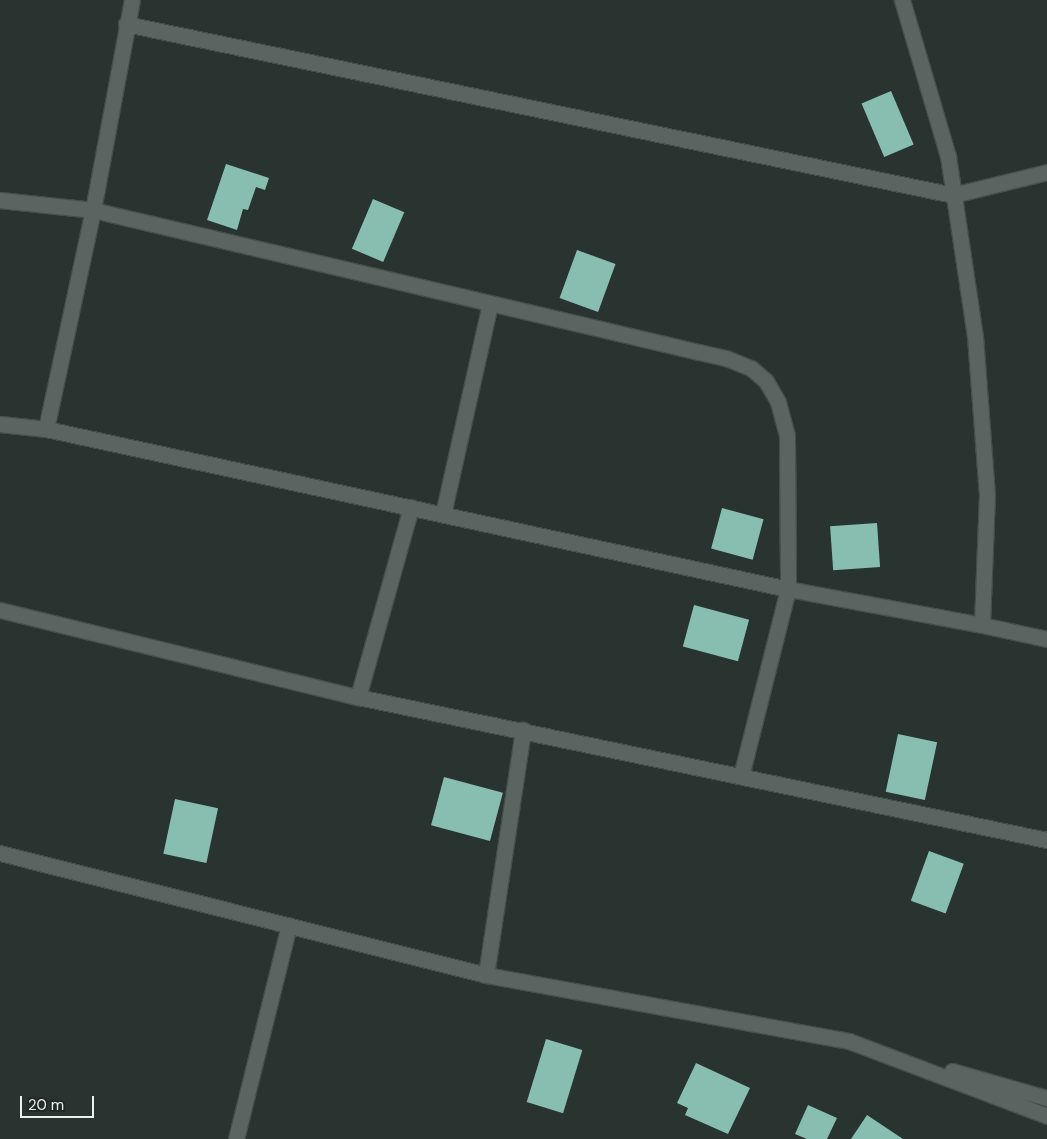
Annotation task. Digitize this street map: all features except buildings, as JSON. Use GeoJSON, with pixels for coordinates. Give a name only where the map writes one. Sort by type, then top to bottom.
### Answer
{"type":"FeatureCollection","features":[{"type":"Feature","properties":{"kind":"street"},"geometry":{"type":"LineString","coordinates":[[46,429],[93,210],[126,24],[132,0]]}},
{"type":"Feature","properties":{"kind":"street"},"geometry":{"type":"LineString","coordinates":[[902,0],[948,156],[975,336],[987,494],[982,624]]}},
{"type":"Feature","properties":{"kind":"street"},"geometry":{"type":"LineString","coordinates":[[126,24],[953,195],[1047,172]]}},
{"type":"Feature","properties":{"kind":"street"},"geometry":{"type":"LineString","coordinates":[[0,200],[93,210],[726,358],[751,368],[766,381],[778,402],[786,435],[788,589],[741,776]]}},
{"type":"Feature","properties":{"kind":"street"},"geometry":{"type":"LineString","coordinates":[[443,514],[490,303]]}},
{"type":"Feature","properties":{"kind":"street"},"geometry":{"type":"LineString","coordinates":[[0,424],[46,429],[788,589],[982,624],[1047,639]]}},
{"type":"Feature","properties":{"kind":"street"},"geometry":{"type":"LineString","coordinates":[[358,697],[411,507]]}},
{"type":"Feature","properties":{"kind":"street"},"geometry":{"type":"LineString","coordinates":[[0,610],[358,697],[1047,840]]}},
{"type":"Feature","properties":{"kind":"street"},"geometry":{"type":"LineString","coordinates":[[486,974],[523,730]]}},
{"type":"Feature","properties":{"kind":"street"},"geometry":{"type":"LineString","coordinates":[[0,853],[486,974],[849,1041],[1047,1098]]}},
{"type":"Feature","properties":{"kind":"street"},"geometry":{"type":"LineString","coordinates":[[236,1139],[289,925]]}},
{"type":"Feature","properties":{"kind":"street"},"geometry":{"type":"LineString","coordinates":[[849,1041],[1047,1116]]}}]}
